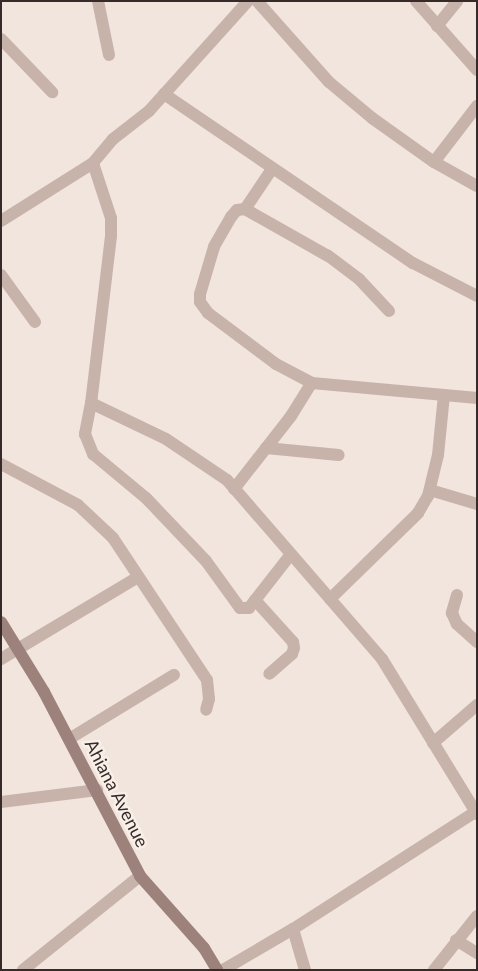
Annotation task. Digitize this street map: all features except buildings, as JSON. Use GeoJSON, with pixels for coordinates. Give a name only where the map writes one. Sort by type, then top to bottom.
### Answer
{"type":"FeatureCollection","features":[{"type":"Feature","properties":{"kind":"street"},"geometry":{"type":"LineString","coordinates":[[98,1],[109,55]]}},
{"type":"Feature","properties":{"kind":"street"},"geometry":{"type":"LineString","coordinates":[[2,218],[92,163],[164,94],[248,1]]}},
{"type":"Feature","properties":{"kind":"street"},"geometry":{"type":"LineString","coordinates":[[257,1],[328,82],[372,118],[434,162],[477,186]]}},
{"type":"Feature","properties":{"kind":"street"},"geometry":{"type":"LineString","coordinates":[[416,1],[477,70]]}},
{"type":"Feature","properties":{"kind":"street"},"geometry":{"type":"LineString","coordinates":[[437,26],[457,1]]}},
{"type":"Feature","properties":{"kind":"street"},"geometry":{"type":"LineString","coordinates":[[1,39],[52,92]]}},
{"type":"Feature","properties":{"kind":"street"},"geometry":{"type":"LineString","coordinates":[[164,94],[413,263],[477,296]]}},
{"type":"Feature","properties":{"kind":"street"},"geometry":{"type":"LineString","coordinates":[[434,162],[477,106]]}},
{"type":"Feature","properties":{"kind":"street"},"geometry":{"type":"LineString","coordinates":[[92,163],[111,218],[105,311],[85,434],[93,454],[146,498],[206,561],[240,608],[248,608],[291,554]]}},
{"type":"Feature","properties":{"kind":"street"},"geometry":{"type":"LineString","coordinates":[[245,209],[272,169]]}},
{"type":"Feature","properties":{"kind":"street"},"geometry":{"type":"LineString","coordinates":[[389,311],[359,278],[328,256],[245,209],[237,210],[231,217],[214,247],[200,302],[208,313],[276,364],[312,383],[477,398]]}},
{"type":"Feature","properties":{"kind":"street"},"geometry":{"type":"LineString","coordinates":[[1,275],[35,322]]}},
{"type":"Feature","properties":{"kind":"street"},"geometry":{"type":"LineString","coordinates":[[234,489],[312,383]]}},
{"type":"Feature","properties":{"kind":"street"},"geometry":{"type":"LineString","coordinates":[[330,599],[418,513],[430,490],[444,394]]}},
{"type":"Feature","properties":{"kind":"street"},"geometry":{"type":"LineString","coordinates":[[91,403],[166,439],[203,462],[234,489],[382,659],[476,813],[293,929],[223,970]]}},
{"type":"Feature","properties":{"kind":"street"},"geometry":{"type":"LineString","coordinates":[[266,448],[339,455]]}},
{"type":"Feature","properties":{"kind":"street"},"geometry":{"type":"LineString","coordinates":[[1,464],[78,505],[96,519],[138,577],[207,680],[209,699],[206,710]]}},
{"type":"Feature","properties":{"kind":"street"},"geometry":{"type":"LineString","coordinates":[[430,490],[477,504]]}},
{"type":"Feature","properties":{"kind":"street"},"geometry":{"type":"LineString","coordinates":[[1,659],[138,577]]}},
{"type":"Feature","properties":{"kind":"street"},"geometry":{"type":"LineString","coordinates":[[457,595],[452,613],[457,624],[477,642]]}},
{"type":"Feature","properties":{"kind":"street"},"geometry":{"type":"LineString","coordinates":[[255,600],[293,642],[292,654],[269,674]]}},
{"type":"Feature","properties":{"kind":"street","name":"Ahiana Avenue"},"geometry":{"type":"LineString","coordinates":[[1,622],[19,649],[70,739],[140,876],[204,948],[217,970]]}},
{"type":"Feature","properties":{"kind":"street"},"geometry":{"type":"LineString","coordinates":[[70,739],[174,675]]}},
{"type":"Feature","properties":{"kind":"street"},"geometry":{"type":"LineString","coordinates":[[433,743],[477,705]]}},
{"type":"Feature","properties":{"kind":"street"},"geometry":{"type":"LineString","coordinates":[[1,802],[97,790]]}},
{"type":"Feature","properties":{"kind":"street"},"geometry":{"type":"LineString","coordinates":[[23,970],[140,876]]}},
{"type":"Feature","properties":{"kind":"street"},"geometry":{"type":"LineString","coordinates":[[434,970],[477,916]]}},
{"type":"Feature","properties":{"kind":"street"},"geometry":{"type":"LineString","coordinates":[[293,929],[306,970]]}},
{"type":"Feature","properties":{"kind":"street"},"geometry":{"type":"LineString","coordinates":[[456,940],[477,953]]}}]}
